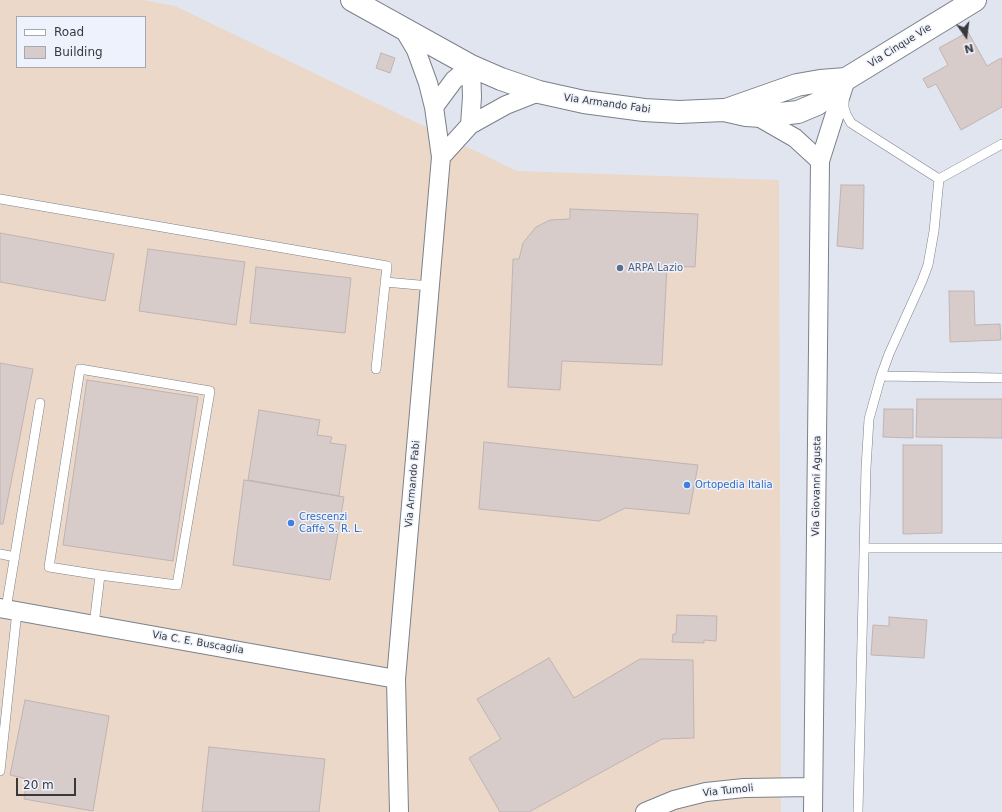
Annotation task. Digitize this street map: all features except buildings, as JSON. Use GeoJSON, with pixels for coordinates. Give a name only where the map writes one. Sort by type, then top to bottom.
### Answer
{"type":"FeatureCollection","features":[{"type":"Feature","properties":{"kind":"street","name":"Via Armando Fabi"},"geometry":{"type":"LineString","coordinates":[[352,0],[470,66],[501,79],[539,92],[584,102],[644,110],[679,112],[724,110]]}},
{"type":"Feature","properties":{"kind":"street","name":"Via Cinque Vie"},"geometry":{"type":"LineString","coordinates":[[724,110],[756,115],[798,112],[808,108],[824,99],[846,79],[975,0]]}},
{"type":"Feature","properties":{"kind":"street","name":"Via Armando Fabi"},"geometry":{"type":"LineString","coordinates":[[398,812],[396,679],[441,157],[434,107],[424,68],[416,50],[403,28]]}},
{"type":"Feature","properties":{"kind":"street"},"geometry":{"type":"LineString","coordinates":[[434,107],[454,80],[470,66]]}},
{"type":"Feature","properties":{"kind":"street"},"geometry":{"type":"LineString","coordinates":[[470,66],[472,91],[470,125]]}},
{"type":"Feature","properties":{"kind":"street"},"geometry":{"type":"LineString","coordinates":[[724,110],[797,85],[820,80],[846,79]]}},
{"type":"Feature","properties":{"kind":"street","name":"Via Giovanni Agusta"},"geometry":{"type":"LineString","coordinates":[[813,812],[820,161],[846,79]]}},
{"type":"Feature","properties":{"kind":"street"},"geometry":{"type":"LineString","coordinates":[[441,157],[470,125],[506,105],[539,92]]}},
{"type":"Feature","properties":{"kind":"street"},"geometry":{"type":"LineString","coordinates":[[756,115],[796,138],[820,161]]}},
{"type":"Feature","properties":{"kind":"street","name":"Via C. E. Buscaglia"},"geometry":{"type":"LineString","coordinates":[[8,609],[396,679]]}},
{"type":"Feature","properties":{"kind":"street","name":"Via Tumoli"},"geometry":{"type":"LineString","coordinates":[[645,812],[674,800],[706,792],[744,788],[813,787]]}},
{"type":"Feature","properties":{"kind":"lane"},"geometry":{"type":"LineString","coordinates":[[846,79],[844,107],[851,123],[939,179]]}},
{"type":"Feature","properties":{"kind":"lane"},"geometry":{"type":"LineString","coordinates":[[939,179],[1002,144]]}},
{"type":"Feature","properties":{"kind":"lane"},"geometry":{"type":"LineString","coordinates":[[858,812],[867,437],[881,376],[898,332],[928,265],[934,231],[939,179]]}},
{"type":"Feature","properties":{"kind":"lane"},"geometry":{"type":"LineString","coordinates":[[0,200],[387,266],[376,369]]}},
{"type":"Feature","properties":{"kind":"lane"},"geometry":{"type":"LineString","coordinates":[[385,282],[430,286]]}},
{"type":"Feature","properties":{"kind":"lane"},"geometry":{"type":"LineString","coordinates":[[80,369],[210,391],[177,585],[100,575],[49,567],[80,369]]}},
{"type":"Feature","properties":{"kind":"lane"},"geometry":{"type":"LineString","coordinates":[[881,376],[1002,378]]}},
{"type":"Feature","properties":{"kind":"lane"},"geometry":{"type":"LineString","coordinates":[[0,771],[8,609],[40,403]]}},
{"type":"Feature","properties":{"kind":"lane"},"geometry":{"type":"LineString","coordinates":[[864,548],[1002,548]]}},
{"type":"Feature","properties":{"kind":"lane"},"geometry":{"type":"LineString","coordinates":[[0,554],[15,557]]}},
{"type":"Feature","properties":{"kind":"lane"},"geometry":{"type":"LineString","coordinates":[[94,625],[100,575]]}},
{"type":"Feature","properties":{"kind":"shaded area"},"geometry":{"type":"Polygon","coordinates":[[[0,0],[143,0],[175,6],[517,171],[779,180],[781,812],[0,812],[0,0]]]}},
{"type":"Feature","properties":{"kind":"place","name":"ARPA Lazio"},"geometry":{"type":"Point","coordinates":[620,268]}},
{"type":"Feature","properties":{"kind":"place","name":"Ortopedia Italia"},"geometry":{"type":"Point","coordinates":[687,485]}},
{"type":"Feature","properties":{"kind":"place","name":"Crescenzi Caffè S. R. L."},"geometry":{"type":"Point","coordinates":[291,523]}}]}
